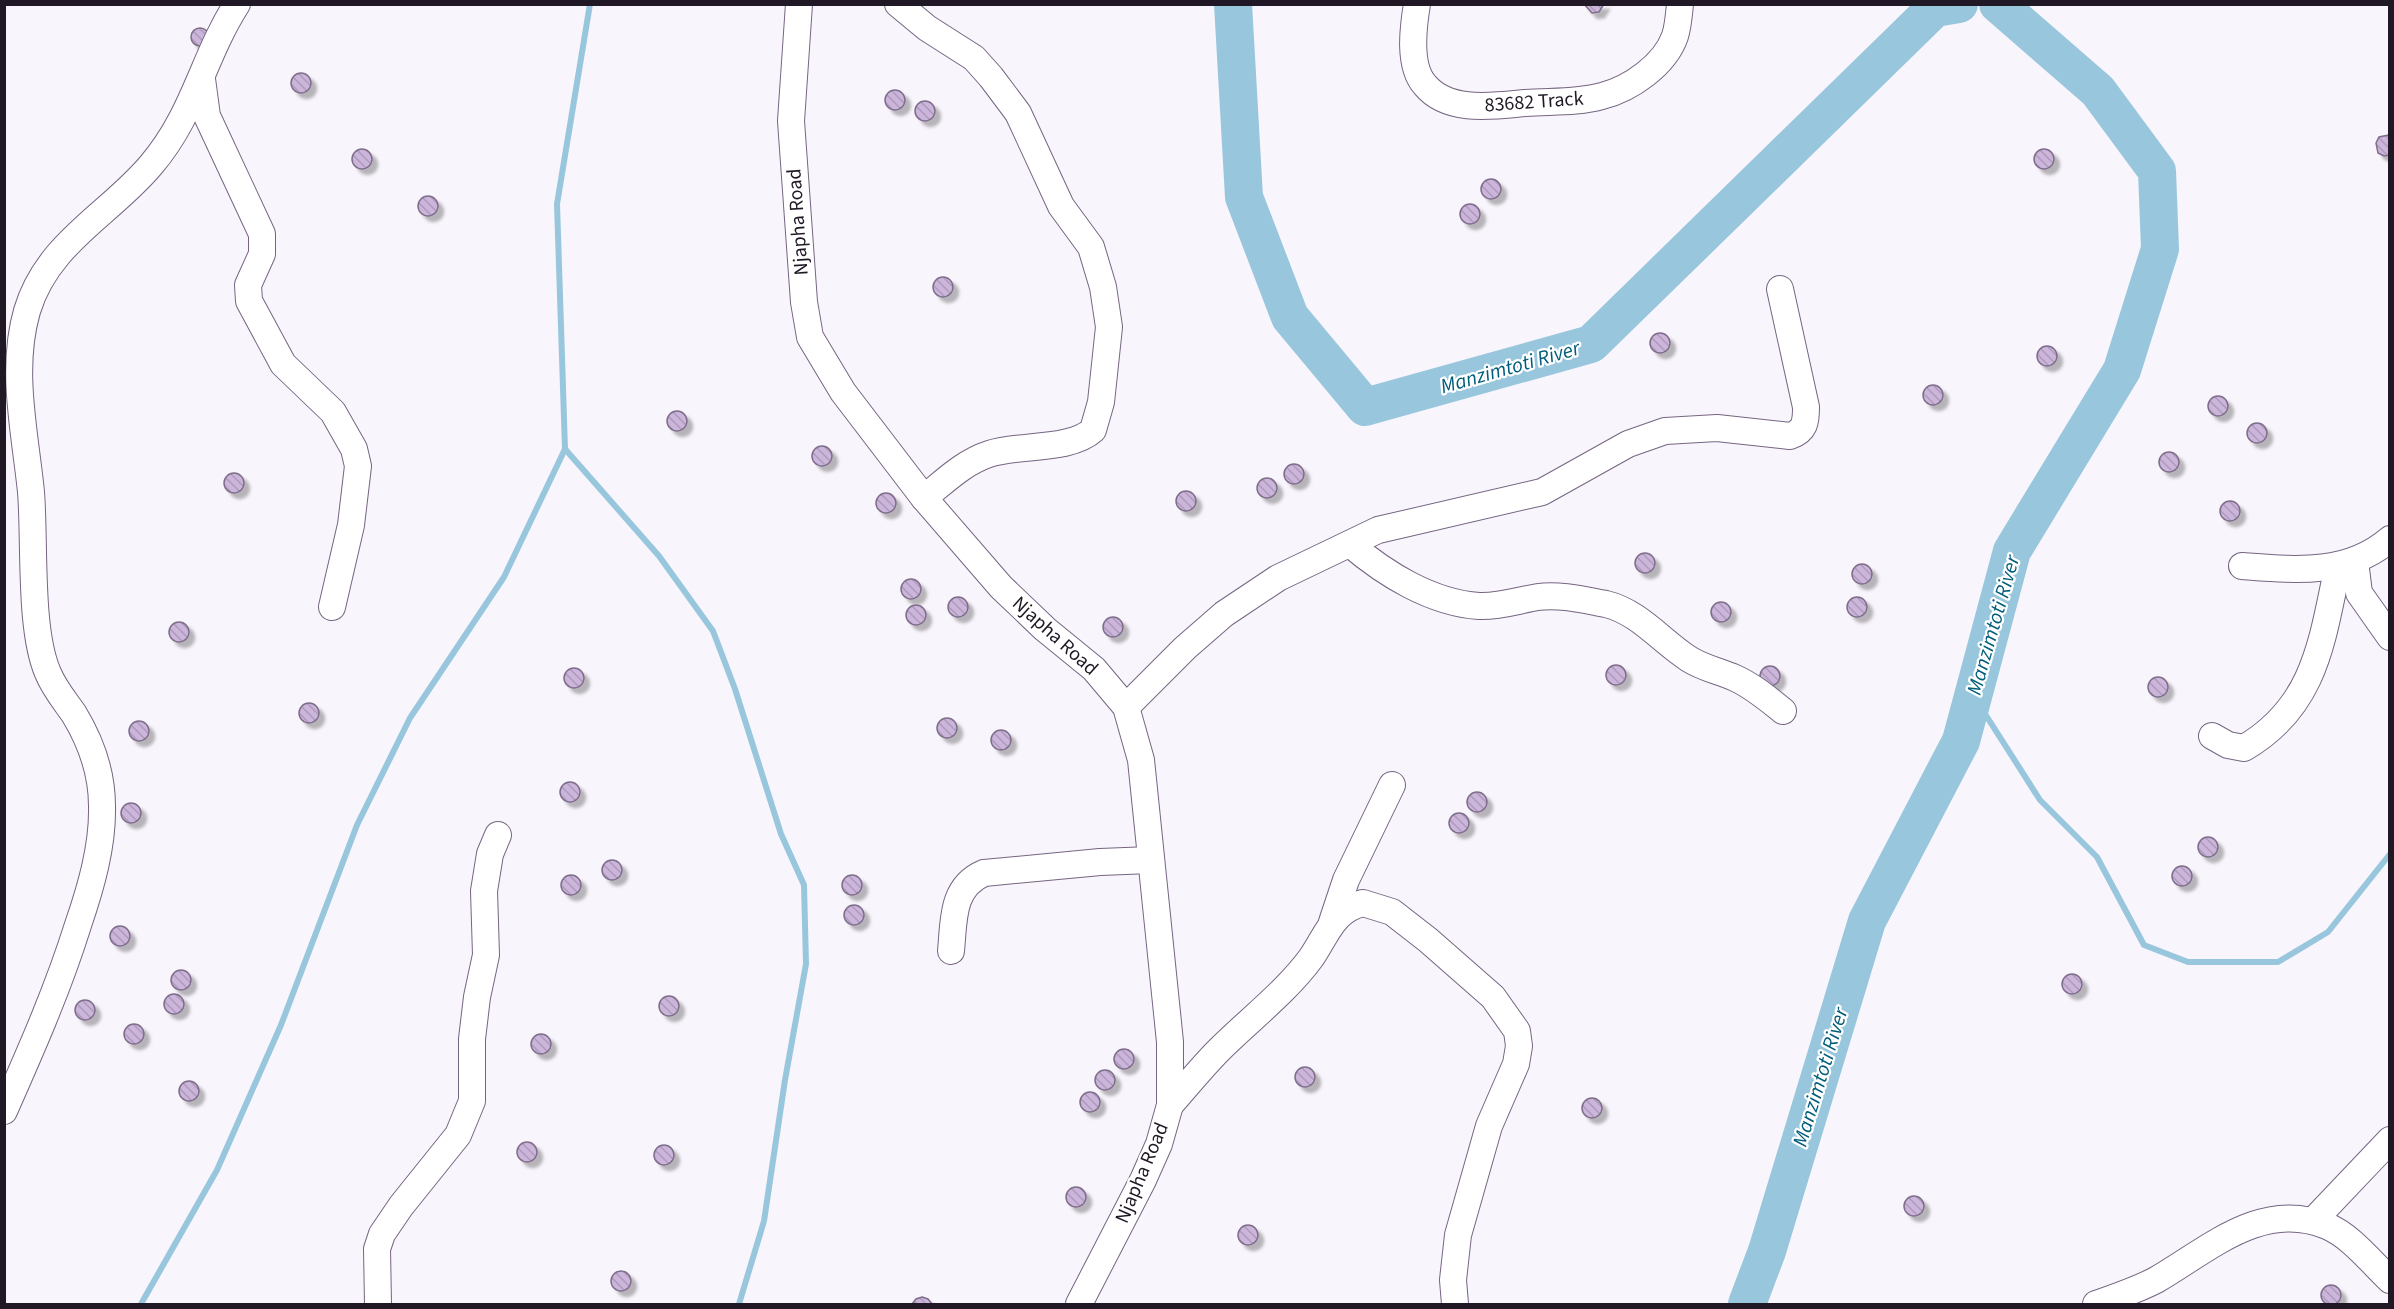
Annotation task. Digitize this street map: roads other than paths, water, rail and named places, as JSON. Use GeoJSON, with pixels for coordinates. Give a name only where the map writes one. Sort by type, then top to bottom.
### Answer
{"type":"FeatureCollection","features":[{"type":"Feature","properties":{"kind":"street"},"geometry":{"type":"LineString","coordinates":[[4,1111],[61,979],[86,901],[99,845],[102,806],[98,770],[87,737],[48,674],[39,631],[31,491],[21,408],[23,327],[36,285],[52,259],[84,226],[150,166],[187,112],[226,20],[237,4]]}},
{"type":"Feature","properties":{"kind":"street","name":"Njapha Road"},"geometry":{"type":"LineString","coordinates":[[799,4],[791,121],[804,302],[810,337],[843,392],[924,498],[1001,587],[1045,629],[1094,669],[1126,707],[1141,760],[1170,1042],[1170,1105],[1159,1143],[1143,1180],[1079,1305]]}},
{"type":"Feature","properties":{"kind":"street"},"geometry":{"type":"LineString","coordinates":[[898,4],[927,28],[974,58],[1018,112],[1061,206],[1091,247],[1103,287],[1108,327],[1101,402],[1093,430],[1077,440],[991,453],[973,460],[924,498]]}},
{"type":"Feature","properties":{"kind":"street","name":"83682 Track"},"geometry":{"type":"LineString","coordinates":[[1417,4],[1414,46],[1416,70],[1424,84],[1435,94],[1449,101],[1463,105],[1490,106],[1604,96],[1633,82],[1658,62],[1670,44],[1674,37],[1680,4]]}},
{"type":"Feature","properties":{"kind":"street"},"geometry":{"type":"LineString","coordinates":[[202,79],[207,116],[262,234],[262,254],[248,285],[249,301],[274,342],[284,364],[333,412],[354,449],[358,466],[351,525],[332,607]]}},
{"type":"Feature","properties":{"kind":"street"},"geometry":{"type":"LineString","coordinates":[[1126,707],[1185,648],[1224,614],[1278,578],[1378,530],[1542,492],[1628,444],[1665,431],[1717,428],[1790,436],[1799,433],[1806,422],[1806,407],[1780,290]]}},
{"type":"Feature","properties":{"kind":"street"},"geometry":{"type":"LineString","coordinates":[[2242,566],[2306,571],[2347,564],[2390,539]]}},
{"type":"Feature","properties":{"kind":"street"},"geometry":{"type":"LineString","coordinates":[[1350,544],[1381,568],[1411,585],[1460,602],[1480,606],[1541,597],[1570,598],[1609,605],[1646,624],[1689,660],[1735,678],[1761,693],[1783,711]]}},
{"type":"Feature","properties":{"kind":"street"},"geometry":{"type":"LineString","coordinates":[[2347,564],[2358,594],[2390,637]]}},
{"type":"Feature","properties":{"kind":"street"},"geometry":{"type":"LineString","coordinates":[[2212,736],[2236,748],[2244,748],[2260,737],[2287,711],[2302,692],[2318,655],[2347,564]]}},
{"type":"Feature","properties":{"kind":"street"},"geometry":{"type":"LineString","coordinates":[[1170,1105],[1218,1051],[1311,958],[1332,922],[1346,880],[1392,785]]}},
{"type":"Feature","properties":{"kind":"street"},"geometry":{"type":"LineString","coordinates":[[378,1305],[377,1249],[382,1234],[401,1206],[458,1135],[472,1101],[472,1039],[477,997],[486,955],[484,891],[490,854],[498,835]]}},
{"type":"Feature","properties":{"kind":"street"},"geometry":{"type":"LineString","coordinates":[[951,951],[959,894],[973,878],[984,873],[1100,862],[1151,860]]}},
{"type":"Feature","properties":{"kind":"street"},"geometry":{"type":"LineString","coordinates":[[1332,922],[1347,909],[1363,903],[1392,912],[1493,997],[1517,1031],[1519,1046],[1516,1064],[1489,1126],[1460,1225],[1453,1280],[1455,1305]]}},
{"type":"Feature","properties":{"kind":"street"},"geometry":{"type":"LineString","coordinates":[[2313,1221],[2390,1140]]}},
{"type":"Feature","properties":{"kind":"street"},"geometry":{"type":"LineString","coordinates":[[2096,1305],[2154,1281],[2253,1223],[2285,1219],[2313,1221],[2329,1227],[2346,1238],[2390,1280]]}},
{"type":"Feature","properties":{"kind":"waterway"},"geometry":{"type":"LineString","coordinates":[[590,4],[557,204],[565,449],[659,556],[713,631],[735,689],[781,834],[804,885],[806,964],[785,1080],[764,1221],[739,1304]]}},
{"type":"Feature","properties":{"kind":"waterway","name":"Manzimtoti River"},"geometry":{"type":"LineString","coordinates":[[1233,4],[1244,197],[1290,317],[1365,407],[1591,344],[1935,8],[1959,4]]}},
{"type":"Feature","properties":{"kind":"waterway","name":"Manzimtoti River"},"geometry":{"type":"LineString","coordinates":[[1747,1304],[1767,1251],[1867,921],[1961,741],[2012,551],[2122,370],[2160,249],[2157,171],[2098,91],[1998,4]]}},
{"type":"Feature","properties":{"kind":"waterway"},"geometry":{"type":"LineString","coordinates":[[141,1304],[217,1170],[281,1025],[357,825],[410,718],[504,577],[565,449]]}},
{"type":"Feature","properties":{"kind":"waterway"},"geometry":{"type":"LineString","coordinates":[[1973,695],[2040,800],[2097,857],[2144,945],[2188,962],[2278,962],[2328,932],[2390,854]]}}]}
